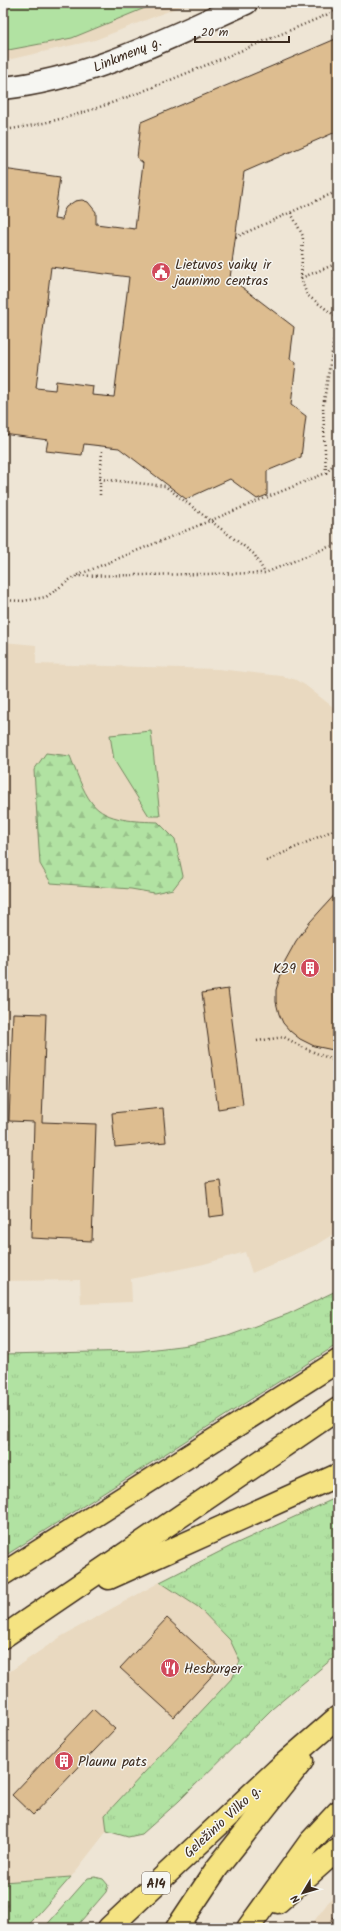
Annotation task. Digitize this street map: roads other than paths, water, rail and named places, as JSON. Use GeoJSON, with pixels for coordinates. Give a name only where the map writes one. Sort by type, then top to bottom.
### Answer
{"type":"FeatureCollection","features":[{"type":"Feature","properties":{"kind":"main road"},"geometry":{"type":"LineString","coordinates":[[3,1574],[338,1361]]}},
{"type":"Feature","properties":{"kind":"main road"},"geometry":{"type":"LineString","coordinates":[[3,1637],[22,1622],[57,1602],[338,1409]]}},
{"type":"Feature","properties":{"kind":"main road"},"geometry":{"type":"LineString","coordinates":[[57,1602],[338,1475]]}},
{"type":"Feature","properties":{"kind":"main road","name":"Geležinio Vilko g."},"geometry":{"type":"LineString","coordinates":[[109,1928],[266,1780],[338,1717]]}},
{"type":"Feature","properties":{"kind":"main road","name":"Geležinio Vilko g."},"geometry":{"type":"LineString","coordinates":[[177,1928],[217,1868],[338,1717]]}},
{"type":"Feature","properties":{"kind":"main road"},"geometry":{"type":"LineString","coordinates":[[249,1928],[310,1842],[338,1812]]}},
{"type":"Feature","properties":{"kind":"main road"},"geometry":{"type":"LineString","coordinates":[[249,1928],[338,1849]]}},
{"type":"Feature","properties":{"kind":"street","name":"Linkmenų g."},"geometry":{"type":"LineString","coordinates":[[3,88],[69,76],[111,61],[246,3]]}},
{"type":"Feature","properties":{"kind":"place","name":"Lietuvos vaikų ir jaunimo centras"},"geometry":{"type":"Point","coordinates":[161,272]}},
{"type":"Feature","properties":{"kind":"place","name":"K29"},"geometry":{"type":"Point","coordinates":[310,968]}},
{"type":"Feature","properties":{"kind":"place","name":"Hesburger"},"geometry":{"type":"Point","coordinates":[170,1668]}},
{"type":"Feature","properties":{"kind":"place","name":"Plaunu pats"},"geometry":{"type":"Point","coordinates":[64,1761]}}]}
